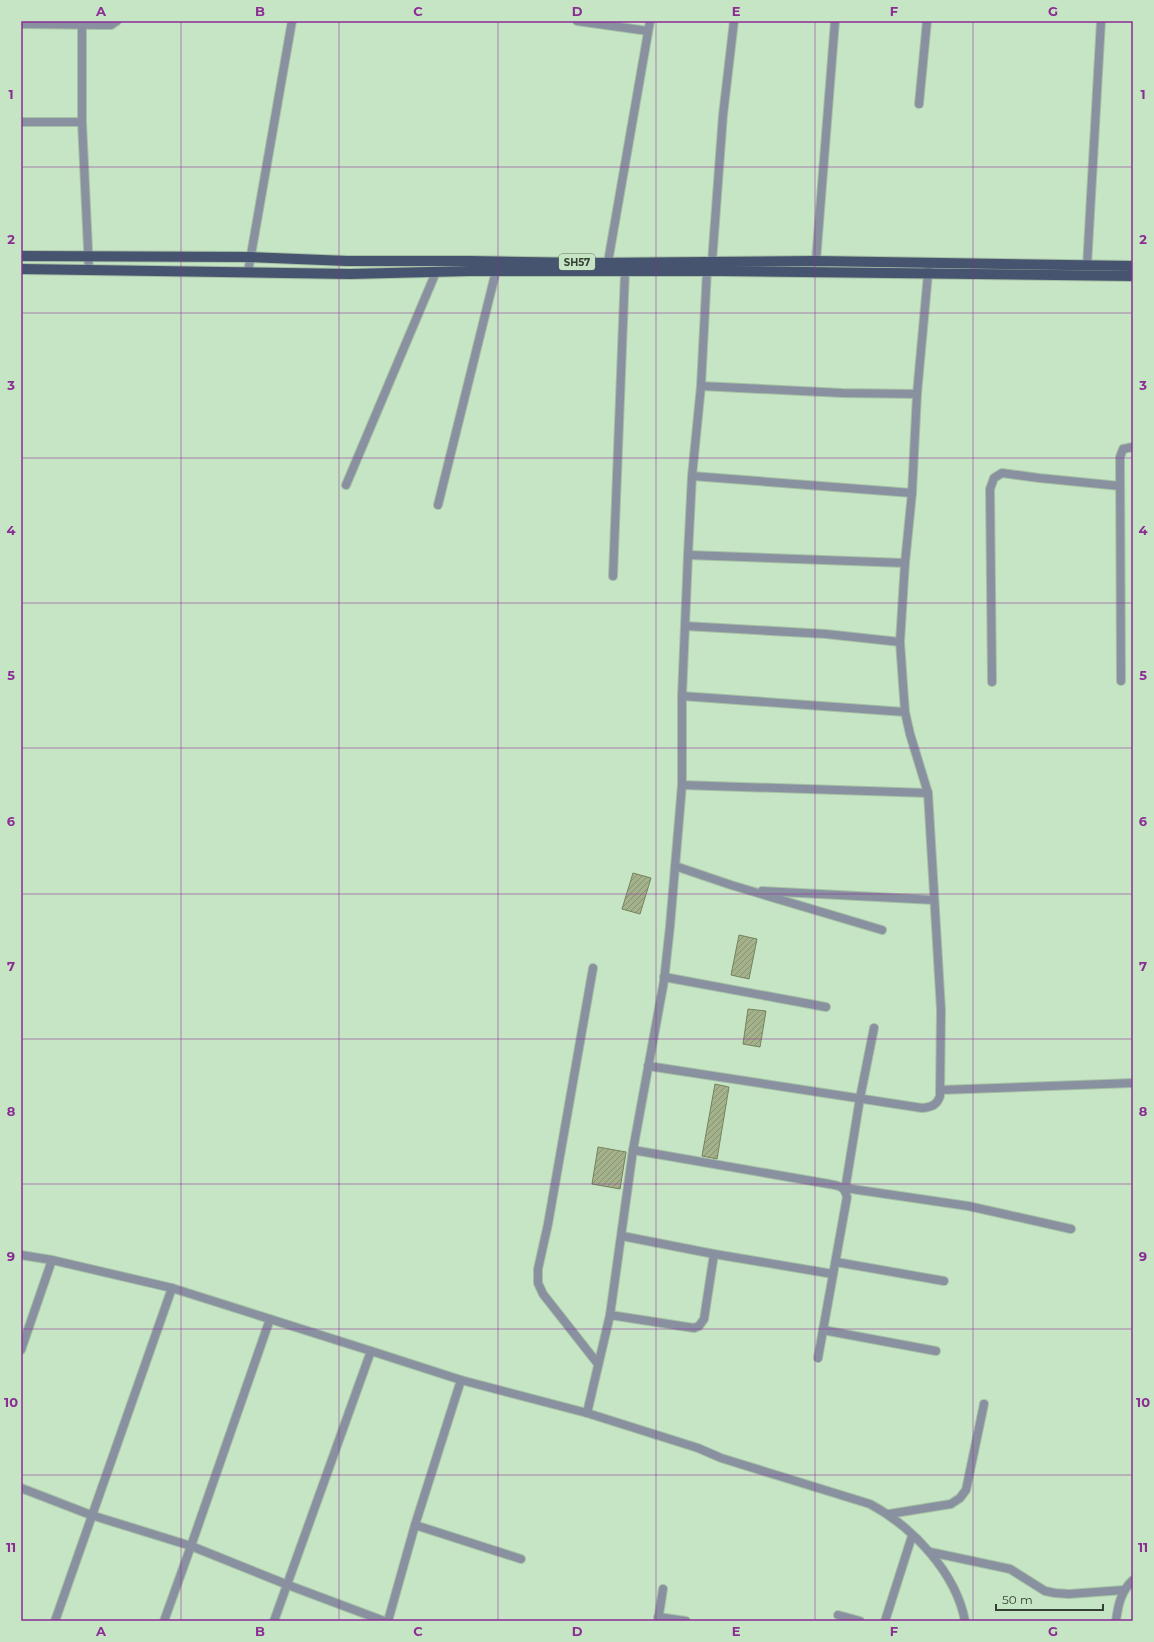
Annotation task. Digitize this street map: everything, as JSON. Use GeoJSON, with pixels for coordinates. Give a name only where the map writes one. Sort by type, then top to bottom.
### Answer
{"type":"FeatureCollection","features":[{"type":"Feature","properties":{"kind":"main road","name":"SH57"},"geometry":{"type":"LineString","coordinates":[[21,256],[249,258],[347,261],[816,261],[928,268]]}},
{"type":"Feature","properties":{"kind":"main road","name":"SH57"},"geometry":{"type":"LineString","coordinates":[[984,269],[1133,266]]}},
{"type":"Feature","properties":{"kind":"main road","name":"SH57"},"geometry":{"type":"LineString","coordinates":[[21,269],[350,274],[496,271],[625,272],[928,268],[1133,276]]}},
{"type":"Feature","properties":{"kind":"street"},"geometry":{"type":"LineString","coordinates":[[21,24],[111,25],[116,21]]}},
{"type":"Feature","properties":{"kind":"street"},"geometry":{"type":"LineString","coordinates":[[248,272],[249,258],[292,21]]}},
{"type":"Feature","properties":{"kind":"street"},"geometry":{"type":"LineString","coordinates":[[577,21],[648,31]]}},
{"type":"Feature","properties":{"kind":"street"},"geometry":{"type":"LineString","coordinates":[[608,262],[650,21]]}},
{"type":"Feature","properties":{"kind":"street"},"geometry":{"type":"LineString","coordinates":[[587,1413],[610,1315],[633,1150],[664,976],[682,785],[682,696],[688,555],[692,476],[701,386],[707,271],[712,262],[723,115],[734,21]]}},
{"type":"Feature","properties":{"kind":"street"},"geometry":{"type":"LineString","coordinates":[[816,261],[835,21]]}},
{"type":"Feature","properties":{"kind":"street"},"geometry":{"type":"LineString","coordinates":[[919,104],[927,21]]}},
{"type":"Feature","properties":{"kind":"street"},"geometry":{"type":"LineString","coordinates":[[1087,266],[1101,21]]}},
{"type":"Feature","properties":{"kind":"street"},"geometry":{"type":"LineString","coordinates":[[82,25],[82,122],[89,270]]}},
{"type":"Feature","properties":{"kind":"street"},"geometry":{"type":"LineString","coordinates":[[21,122],[82,122]]}},
{"type":"Feature","properties":{"kind":"street"},"geometry":{"type":"LineString","coordinates":[[648,1066],[922,1108],[934,1106],[938,1102],[940,1090],[941,1010],[928,794],[905,712],[900,642],[905,563],[912,493],[917,394],[928,268]]}},
{"type":"Feature","properties":{"kind":"street"},"geometry":{"type":"LineString","coordinates":[[438,505],[496,271]]}},
{"type":"Feature","properties":{"kind":"street"},"geometry":{"type":"LineString","coordinates":[[346,485],[436,272]]}},
{"type":"Feature","properties":{"kind":"street"},"geometry":{"type":"LineString","coordinates":[[613,576],[625,272]]}},
{"type":"Feature","properties":{"kind":"street"},"geometry":{"type":"LineString","coordinates":[[701,386],[842,393],[917,394]]}},
{"type":"Feature","properties":{"kind":"street"},"geometry":{"type":"LineString","coordinates":[[1121,681],[1120,457],[1123,449],[1133,447]]}},
{"type":"Feature","properties":{"kind":"street"},"geometry":{"type":"LineString","coordinates":[[992,682],[990,489],[994,478],[1002,473],[1120,486]]}},
{"type":"Feature","properties":{"kind":"street"},"geometry":{"type":"LineString","coordinates":[[692,476],[912,493]]}},
{"type":"Feature","properties":{"kind":"street"},"geometry":{"type":"LineString","coordinates":[[688,555],[905,563]]}},
{"type":"Feature","properties":{"kind":"street"},"geometry":{"type":"LineString","coordinates":[[685,626],[826,634],[900,642]]}},
{"type":"Feature","properties":{"kind":"street"},"geometry":{"type":"LineString","coordinates":[[682,696],[905,712]]}},
{"type":"Feature","properties":{"kind":"street"},"geometry":{"type":"LineString","coordinates":[[682,785],[928,794]]}},
{"type":"Feature","properties":{"kind":"street"},"geometry":{"type":"LineString","coordinates":[[675,866],[747,890],[882,930]]}},
{"type":"Feature","properties":{"kind":"street"},"geometry":{"type":"LineString","coordinates":[[747,890],[934,900]]}},
{"type":"Feature","properties":{"kind":"street"},"geometry":{"type":"LineString","coordinates":[[593,968],[548,1224],[538,1269],[538,1283],[543,1294],[598,1364]]}},
{"type":"Feature","properties":{"kind":"street"},"geometry":{"type":"LineString","coordinates":[[664,976],[826,1007]]}},
{"type":"Feature","properties":{"kind":"street"},"geometry":{"type":"LineString","coordinates":[[818,1358],[847,1197],[845,1189],[860,1098],[874,1028]]}},
{"type":"Feature","properties":{"kind":"street"},"geometry":{"type":"LineString","coordinates":[[940,1090],[1133,1083]]}},
{"type":"Feature","properties":{"kind":"street"},"geometry":{"type":"LineString","coordinates":[[633,1150],[829,1184],[845,1189],[968,1206],[1071,1229]]}},
{"type":"Feature","properties":{"kind":"street"},"geometry":{"type":"LineString","coordinates":[[622,1236],[714,1254],[834,1274]]}},
{"type":"Feature","properties":{"kind":"street"},"geometry":{"type":"LineString","coordinates":[[610,1315],[694,1328],[699,1326],[704,1319],[714,1254]]}},
{"type":"Feature","properties":{"kind":"street"},"geometry":{"type":"LineString","coordinates":[[21,1255],[52,1260],[172,1288],[461,1380],[587,1413],[698,1448],[720,1458],[870,1504],[889,1514],[930,1552],[951,1582],[961,1602],[965,1621]]}},
{"type":"Feature","properties":{"kind":"street"},"geometry":{"type":"LineString","coordinates":[[21,1350],[52,1260]]}},
{"type":"Feature","properties":{"kind":"street"},"geometry":{"type":"LineString","coordinates":[[836,1262],[944,1281]]}},
{"type":"Feature","properties":{"kind":"street"},"geometry":{"type":"LineString","coordinates":[[55,1621],[172,1288]]}},
{"type":"Feature","properties":{"kind":"street"},"geometry":{"type":"LineString","coordinates":[[164,1621],[270,1319]]}},
{"type":"Feature","properties":{"kind":"street"},"geometry":{"type":"LineString","coordinates":[[824,1330],[936,1351]]}},
{"type":"Feature","properties":{"kind":"street"},"geometry":{"type":"LineString","coordinates":[[274,1621],[371,1351]]}},
{"type":"Feature","properties":{"kind":"street"},"geometry":{"type":"LineString","coordinates":[[388,1621],[415,1525],[461,1380]]}},
{"type":"Feature","properties":{"kind":"street"},"geometry":{"type":"LineString","coordinates":[[889,1514],[951,1504],[960,1498],[966,1490],[984,1404]]}},
{"type":"Feature","properties":{"kind":"street"},"geometry":{"type":"LineString","coordinates":[[21,1488],[91,1515],[191,1546],[288,1585],[384,1621]]}},
{"type":"Feature","properties":{"kind":"street"},"geometry":{"type":"LineString","coordinates":[[415,1525],[521,1559]]}},
{"type":"Feature","properties":{"kind":"street"},"geometry":{"type":"LineString","coordinates":[[885,1621],[912,1536]]}},
{"type":"Feature","properties":{"kind":"street"},"geometry":{"type":"LineString","coordinates":[[930,1552],[1010,1569],[1033,1584],[1050,1592],[1069,1594],[1124,1590]]}},
{"type":"Feature","properties":{"kind":"street"},"geometry":{"type":"LineString","coordinates":[[1116,1621],[1120,1598],[1124,1590],[1133,1580]]}},
{"type":"Feature","properties":{"kind":"street"},"geometry":{"type":"LineString","coordinates":[[663,1589],[658,1619],[686,1621]]}},
{"type":"Feature","properties":{"kind":"street"},"geometry":{"type":"LineString","coordinates":[[838,1615],[860,1621]]}},
{"type":"Feature","properties":{"kind":"building"},"geometry":{"type":"Polygon","coordinates":[[[633,873],[651,878],[640,914],[622,909],[633,873]]]}},
{"type":"Feature","properties":{"kind":"building"},"geometry":{"type":"Polygon","coordinates":[[[739,935],[757,939],[749,979],[731,975],[739,935]]]}},
{"type":"Feature","properties":{"kind":"building"},"geometry":{"type":"Polygon","coordinates":[[[748,1009],[766,1011],[760,1047],[743,1044],[748,1009]]]}},
{"type":"Feature","properties":{"kind":"building"},"geometry":{"type":"Polygon","coordinates":[[[715,1084],[729,1087],[717,1159],[702,1156],[715,1084]]]}},
{"type":"Feature","properties":{"kind":"building"},"geometry":{"type":"Polygon","coordinates":[[[598,1147],[626,1152],[620,1189],[592,1184],[598,1147]]]}}]}
